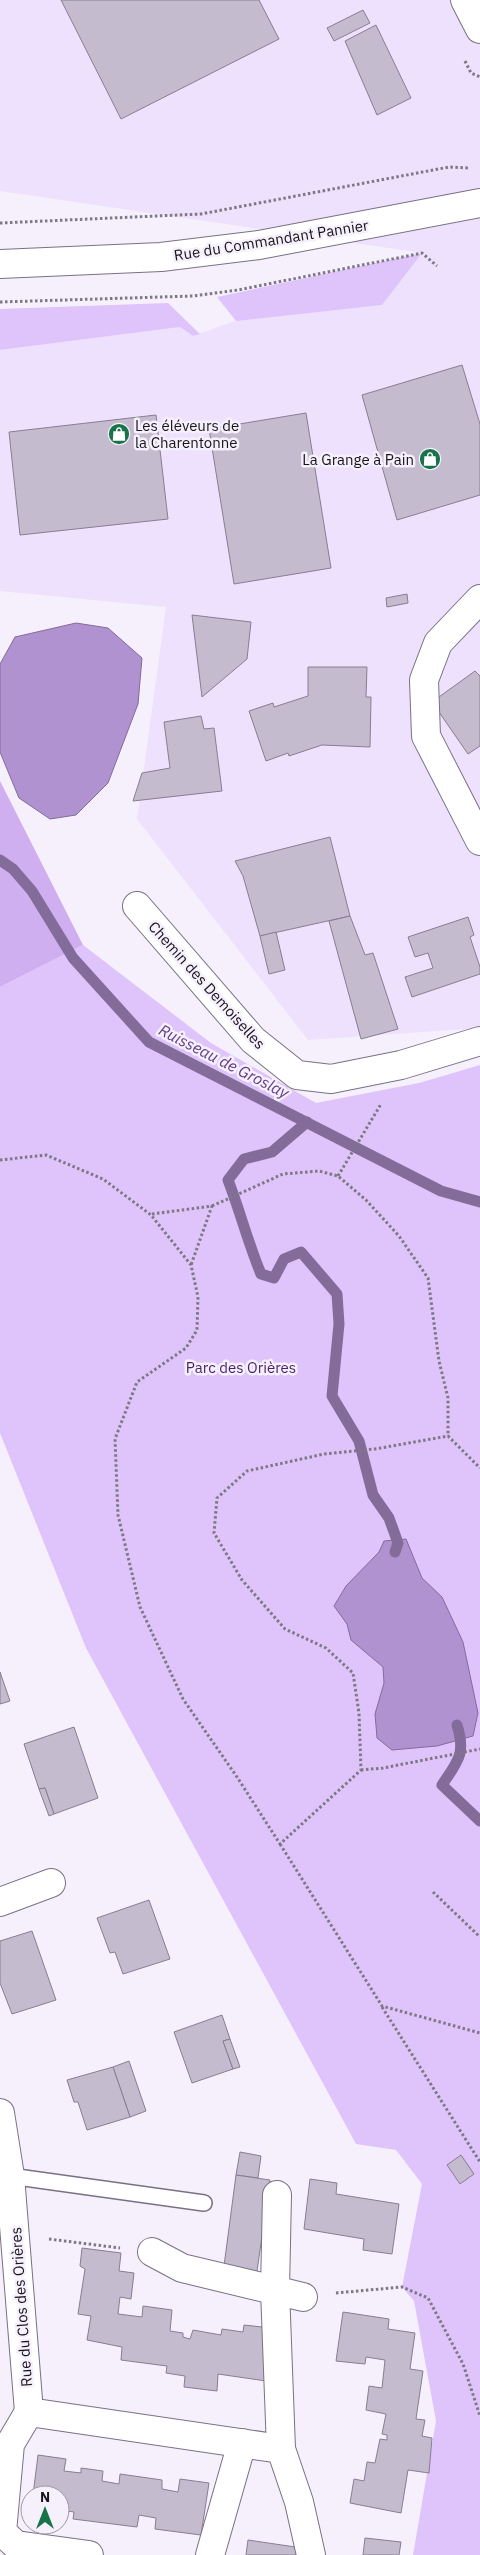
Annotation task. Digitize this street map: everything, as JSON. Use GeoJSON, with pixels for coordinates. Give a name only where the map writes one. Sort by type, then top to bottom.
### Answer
{"type":"FeatureCollection","features":[{"type":"Feature","properties":{"kind":"street"},"geometry":{"type":"LineString","coordinates":[[465,0],[480,29]]}},
{"type":"Feature","properties":{"kind":"street","name":"Rue du Commandant Pannier"},"geometry":{"type":"LineString","coordinates":[[0,264],[161,257],[250,246],[480,203]]}},
{"type":"Feature","properties":{"kind":"street"},"geometry":{"type":"LineString","coordinates":[[480,599],[438,643],[424,680],[426,736],[480,841]]}},
{"type":"Feature","properties":{"kind":"street","name":"Chemin des Demoiselles"},"geometry":{"type":"LineString","coordinates":[[137,906],[253,1040],[297,1075],[331,1079],[401,1065],[480,1041]]}},
{"type":"Feature","properties":{"kind":"street"},"geometry":{"type":"LineString","coordinates":[[0,1902],[51,1883]]}},
{"type":"Feature","properties":{"kind":"street","name":"Rue du Clos des Orières"},"geometry":{"type":"LineString","coordinates":[[0,2113],[10,2176],[29,2412]]}},
{"type":"Feature","properties":{"kind":"street"},"geometry":{"type":"LineString","coordinates":[[277,2195],[276,2290],[281,2449],[299,2502],[311,2555]]}},
{"type":"Feature","properties":{"kind":"street"},"geometry":{"type":"LineString","coordinates":[[152,2252],[182,2268],[303,2297]]}},
{"type":"Feature","properties":{"kind":"street"},"geometry":{"type":"LineString","coordinates":[[89,2555],[16,2545],[2,2532],[10,2444],[29,2412],[281,2449]]}},
{"type":"Feature","properties":{"kind":"street"},"geometry":{"type":"LineString","coordinates":[[210,2555],[242,2443]]}},
{"type":"Feature","properties":{"kind":"lane"},"geometry":{"type":"LineString","coordinates":[[10,2176],[204,2203]]}},
{"type":"Feature","properties":{"kind":"path"},"geometry":{"type":"LineString","coordinates":[[0,223],[201,214],[449,168],[472,168]]}},
{"type":"Feature","properties":{"kind":"path"},"geometry":{"type":"LineString","coordinates":[[338,1176],[374,1118]]}},
{"type":"Feature","properties":{"kind":"path"},"geometry":{"type":"LineString","coordinates":[[0,1160],[46,1155],[103,1179],[151,1214],[191,1265],[198,1297],[198,1330],[186,1348],[137,1382],[115,1439],[118,1516],[140,1607],[183,1699],[237,1777],[280,1844],[480,2162]]}},
{"type":"Feature","properties":{"kind":"path"},"geometry":{"type":"LineString","coordinates":[[151,1214],[212,1206],[283,1174],[319,1171],[338,1176],[366,1200],[399,1236],[428,1278],[439,1361],[448,1398],[448,1436],[480,1468]]}},
{"type":"Feature","properties":{"kind":"path"},"geometry":{"type":"LineString","coordinates":[[191,1265],[212,1206]]}},
{"type":"Feature","properties":{"kind":"path"},"geometry":{"type":"LineString","coordinates":[[361,1770],[359,1713],[353,1673],[326,1648],[285,1629],[242,1580],[214,1533],[217,1498],[247,1471],[324,1454],[375,1449],[448,1436]]}},
{"type":"Feature","properties":{"kind":"path"},"geometry":{"type":"LineString","coordinates":[[280,1844],[361,1770],[383,1768],[480,1749]]}},
{"type":"Feature","properties":{"kind":"path"},"geometry":{"type":"LineString","coordinates":[[433,1892],[480,1937]]}},
{"type":"Feature","properties":{"kind":"path"},"geometry":{"type":"LineString","coordinates":[[382,2006],[480,2033]]}},
{"type":"Feature","properties":{"kind":"path"},"geometry":{"type":"LineString","coordinates":[[15,2235],[152,2252]]}},
{"type":"Feature","properties":{"kind":"path"},"geometry":{"type":"LineString","coordinates":[[303,2297],[402,2287],[428,2298],[464,2364],[480,2416]]}},
{"type":"Feature","properties":{"kind":"shaded area"},"geometry":{"type":"Polygon","coordinates":[[[0,0],[480,0],[480,1028],[308,1040],[137,819],[166,607],[0,591],[0,350],[180,327],[193,336],[422,253],[0,191],[0,0]]]}},
{"type":"Feature","properties":{"kind":"shaded area"},"geometry":{"type":"Polygon","coordinates":[[[76,623],[108,628],[142,658],[138,704],[108,783],[76,815],[50,819],[19,798],[0,752],[0,664],[15,637],[76,623]]]}},
{"type":"Feature","properties":{"kind":"shaded area"},"geometry":{"type":"Polygon","coordinates":[[[0,781],[83,945],[0,987],[0,781]]]}},
{"type":"Feature","properties":{"kind":"shaded area"},"geometry":{"type":"Polygon","coordinates":[[[406,1539],[422,1578],[442,1597],[463,1642],[478,1713],[473,1736],[437,1746],[392,1750],[377,1738],[375,1714],[384,1683],[383,1667],[351,1640],[347,1624],[334,1606],[346,1586],[379,1552],[384,1541],[406,1539]]]}},
{"type":"Feature","properties":{"kind":"green space"},"geometry":{"type":"Polygon","coordinates":[[[422,253],[382,305],[236,321],[217,297],[422,253]]]}},
{"type":"Feature","properties":{"kind":"green space"},"geometry":{"type":"Polygon","coordinates":[[[168,303],[200,334],[193,336],[180,327],[0,350],[0,309],[168,303]]]}},
{"type":"Feature","properties":{"kind":"green space","name":"Parc des Orières"},"geometry":{"type":"Polygon","coordinates":[[[83,945],[211,1043],[316,1103],[419,1083],[480,1065],[480,2555],[413,2555],[436,2421],[414,2301],[402,2287],[422,2184],[396,2150],[356,2144],[86,1648],[0,1433],[0,987],[83,945]]]}},
{"type":"Feature","properties":{"kind":"building"},"geometry":{"type":"Polygon","coordinates":[[[61,0],[259,0],[279,39],[121,119],[61,0]]]}},
{"type":"Feature","properties":{"kind":"building"},"geometry":{"type":"Polygon","coordinates":[[[363,10],[370,23],[334,41],[327,28],[363,10]]]}},
{"type":"Feature","properties":{"kind":"building"},"geometry":{"type":"Polygon","coordinates":[[[376,25],[411,98],[377,115],[345,41],[376,25]]]}},
{"type":"Feature","properties":{"kind":"building","name":"La Grange à Pain"},"geometry":{"type":"Polygon","coordinates":[[[462,365],[480,424],[480,495],[397,520],[362,395],[462,365]]]}},
{"type":"Feature","properties":{"kind":"building"},"geometry":{"type":"Polygon","coordinates":[[[306,413],[331,568],[234,584],[209,429],[306,413]]]}},
{"type":"Feature","properties":{"kind":"building"},"geometry":{"type":"Polygon","coordinates":[[[156,415],[168,519],[20,535],[9,432],[156,415]]]}},
{"type":"Feature","properties":{"kind":"building"},"geometry":{"type":"Polygon","coordinates":[[[407,594],[408,603],[387,607],[386,598],[407,594]]]}},
{"type":"Feature","properties":{"kind":"building"},"geometry":{"type":"Polygon","coordinates":[[[192,615],[251,622],[247,659],[202,697],[192,615]]]}},
{"type":"Feature","properties":{"kind":"building"},"geometry":{"type":"Polygon","coordinates":[[[308,667],[367,667],[366,697],[371,697],[370,747],[322,745],[289,756],[288,753],[266,761],[249,711],[273,703],[274,707],[308,696],[308,667]]]}},
{"type":"Feature","properties":{"kind":"building"},"geometry":{"type":"Polygon","coordinates":[[[475,671],[480,676],[480,746],[468,754],[432,702],[475,671]]]}},
{"type":"Feature","properties":{"kind":"building"},"geometry":{"type":"Polygon","coordinates":[[[201,716],[204,729],[214,728],[222,791],[133,801],[142,773],[170,768],[164,722],[201,716]]]}},
{"type":"Feature","properties":{"kind":"building"},"geometry":{"type":"Polygon","coordinates":[[[330,837],[350,916],[260,936],[243,876],[235,861],[330,837]]]}},
{"type":"Feature","properties":{"kind":"building"},"geometry":{"type":"Polygon","coordinates":[[[350,916],[365,955],[373,953],[398,1029],[361,1039],[329,921],[350,916]]]}},
{"type":"Feature","properties":{"kind":"building"},"geometry":{"type":"Polygon","coordinates":[[[468,917],[474,935],[470,937],[480,967],[480,974],[412,997],[405,977],[433,968],[428,953],[415,957],[408,937],[468,917]]]}},
{"type":"Feature","properties":{"kind":"building"},"geometry":{"type":"Polygon","coordinates":[[[276,932],[285,970],[269,974],[260,936],[276,932]]]}},
{"type":"Feature","properties":{"kind":"building"},"geometry":{"type":"Polygon","coordinates":[[[0,1672],[10,1701],[0,1704],[0,1672]]]}},
{"type":"Feature","properties":{"kind":"building"},"geometry":{"type":"Polygon","coordinates":[[[74,1727],[98,1798],[54,1814],[45,1788],[39,1789],[24,1744],[74,1727]]]}},
{"type":"Feature","properties":{"kind":"building"},"geometry":{"type":"Polygon","coordinates":[[[45,1788],[54,1814],[49,1816],[39,1789],[45,1788]]]}},
{"type":"Feature","properties":{"kind":"building"},"geometry":{"type":"Polygon","coordinates":[[[149,1900],[170,1959],[123,1974],[115,1952],[110,1953],[97,1918],[149,1900]]]}},
{"type":"Feature","properties":{"kind":"building"},"geometry":{"type":"Polygon","coordinates":[[[32,1931],[56,2000],[12,2014],[0,1983],[0,1941],[32,1931]]]}},
{"type":"Feature","properties":{"kind":"building"},"geometry":{"type":"Polygon","coordinates":[[[222,2015],[230,2039],[223,2041],[233,2069],[192,2083],[174,2032],[222,2015]]]}},
{"type":"Feature","properties":{"kind":"building"},"geometry":{"type":"Polygon","coordinates":[[[230,2039],[240,2067],[233,2069],[223,2041],[230,2039]]]}},
{"type":"Feature","properties":{"kind":"building"},"geometry":{"type":"Polygon","coordinates":[[[129,2061],[146,2111],[130,2117],[113,2067],[129,2061]]]}},
{"type":"Feature","properties":{"kind":"building"},"geometry":{"type":"Polygon","coordinates":[[[113,2067],[130,2117],[87,2130],[78,2102],[74,2102],[67,2080],[113,2067]]]}},
{"type":"Feature","properties":{"kind":"building"},"geometry":{"type":"Polygon","coordinates":[[[240,2152],[261,2156],[258,2178],[236,2175],[240,2152]]]}},
{"type":"Feature","properties":{"kind":"building"},"geometry":{"type":"Polygon","coordinates":[[[461,2155],[474,2174],[460,2184],[447,2165],[461,2155]]]}},
{"type":"Feature","properties":{"kind":"building"},"geometry":{"type":"Polygon","coordinates":[[[236,2175],[270,2180],[257,2271],[224,2266],[236,2175]]]}},
{"type":"Feature","properties":{"kind":"building"},"geometry":{"type":"Polygon","coordinates":[[[310,2179],[337,2183],[336,2194],[399,2204],[392,2254],[363,2250],[364,2239],[304,2229],[310,2179]]]}},
{"type":"Feature","properties":{"kind":"building"},"geometry":{"type":"Polygon","coordinates":[[[82,2248],[121,2253],[119,2271],[134,2273],[131,2299],[120,2297],[118,2314],[142,2317],[143,2306],[172,2310],[170,2331],[183,2333],[183,2337],[190,2339],[193,2330],[221,2335],[222,2329],[243,2332],[244,2325],[271,2328],[266,2381],[218,2374],[217,2391],[184,2387],[185,2376],[166,2373],[167,2366],[121,2360],[122,2347],[87,2340],[91,2316],[78,2314],[85,2269],[80,2266],[82,2248]]]}},
{"type":"Feature","properties":{"kind":"building"},"geometry":{"type":"Polygon","coordinates":[[[343,2312],[389,2319],[388,2329],[415,2333],[410,2369],[423,2371],[416,2419],[425,2420],[422,2436],[432,2438],[429,2473],[408,2470],[401,2513],[350,2503],[354,2479],[364,2481],[367,2462],[375,2463],[380,2439],[387,2440],[387,2435],[382,2434],[386,2414],[366,2410],[369,2386],[382,2388],[385,2360],[366,2357],[365,2364],[336,2361],[343,2312]]]}},
{"type":"Feature","properties":{"kind":"building"},"geometry":{"type":"Polygon","coordinates":[[[38,2455],[66,2459],[64,2471],[81,2473],[81,2468],[103,2471],[102,2481],[119,2484],[120,2474],[162,2480],[162,2489],[178,2492],[180,2479],[209,2483],[201,2535],[155,2529],[156,2518],[139,2515],[137,2527],[73,2519],[74,2512],[70,2511],[70,2485],[34,2485],[38,2455]]]}},
{"type":"Feature","properties":{"kind":"building"},"geometry":{"type":"Polygon","coordinates":[[[365,2538],[401,2542],[399,2555],[363,2555],[365,2538]]]}},
{"type":"Feature","properties":{"kind":"building"},"geometry":{"type":"Polygon","coordinates":[[[248,2540],[302,2548],[301,2555],[246,2555],[248,2540]]]}},
{"type":"Feature","properties":{"kind":"waterway","name":"Ruisseau de Groslay"},"geometry":{"type":"LineString","coordinates":[[0,860],[13,869],[32,891],[73,958],[149,1042],[441,1191],[480,1202]]}},
{"type":"Feature","properties":{"kind":"waterway","name":"Ruisseau de Groslay"},"geometry":{"type":"LineString","coordinates":[[307,1122],[272,1152],[244,1159],[228,1180],[261,1274],[274,1278],[284,1259],[301,1252],[337,1294],[339,1324],[332,1396],[359,1441],[373,1495],[389,1518],[398,1543],[395,1552]]}},
{"type":"Feature","properties":{"kind":"waterway","name":"Ruisseau de Groslay"},"geometry":{"type":"LineString","coordinates":[[457,1725],[461,1743],[459,1757],[442,1785],[480,1821]]}},
{"type":"Feature","properties":{"kind":"place","name":"Les éléveurs de la Charentonne"},"geometry":{"type":"Point","coordinates":[119,434]}},
{"type":"Feature","properties":{"kind":"place","name":"La Grange à Pain"},"geometry":{"type":"Point","coordinates":[430,459]}}]}
